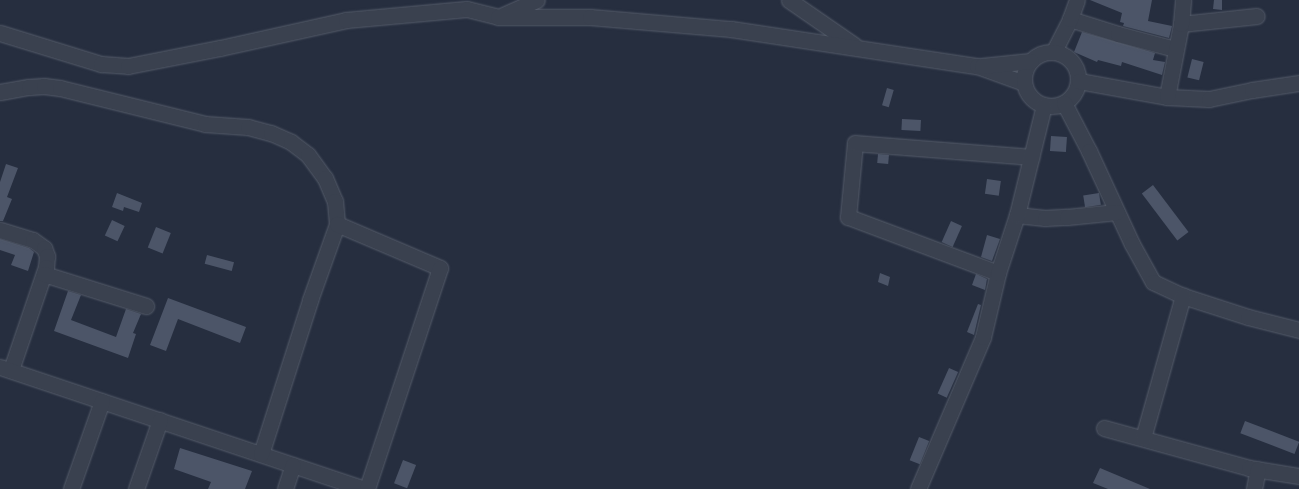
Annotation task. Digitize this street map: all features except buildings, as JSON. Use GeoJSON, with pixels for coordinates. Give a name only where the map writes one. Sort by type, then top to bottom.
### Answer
{"type":"FeatureCollection","features":[{"type":"Feature","properties":{"kind":"street"},"geometry":{"type":"LineString","coordinates":[[498,17],[537,0]]}},
{"type":"Feature","properties":{"kind":"street"},"geometry":{"type":"LineString","coordinates":[[789,0],[857,47]]}},
{"type":"Feature","properties":{"kind":"street"},"geometry":{"type":"LineString","coordinates":[[1054,51],[1070,19],[1077,0]]}},
{"type":"Feature","properties":{"kind":"street"},"geometry":{"type":"LineString","coordinates":[[1167,97],[1181,24],[1183,0]]}},
{"type":"Feature","properties":{"kind":"street"},"geometry":{"type":"LineString","coordinates":[[0,33],[101,64],[128,66],[220,48],[346,20],[467,4],[498,17],[606,18],[730,29],[857,47],[977,66],[1024,83]]}},
{"type":"Feature","properties":{"kind":"street"},"geometry":{"type":"LineString","coordinates":[[1181,24],[1257,16]]}},
{"type":"Feature","properties":{"kind":"street"},"geometry":{"type":"LineString","coordinates":[[1070,19],[1118,34],[1175,49]]}},
{"type":"Feature","properties":{"kind":"street"},"geometry":{"type":"LineString","coordinates":[[1054,51],[1071,59],[1076,67],[1079,80],[1073,96],[1057,106],[1044,105],[1031,98],[1024,83],[1025,73],[1031,61],[1037,55],[1054,51]]}},
{"type":"Feature","properties":{"kind":"street"},"geometry":{"type":"LineString","coordinates":[[977,66],[1031,61]]}},
{"type":"Feature","properties":{"kind":"street"},"geometry":{"type":"LineString","coordinates":[[1079,80],[1120,90],[1167,97],[1209,99],[1252,90],[1299,83]]}},
{"type":"Feature","properties":{"kind":"street"},"geometry":{"type":"LineString","coordinates":[[0,92],[29,87],[44,86],[60,88],[205,124],[248,127],[271,133],[291,142],[308,155],[325,178],[335,201],[337,224],[310,300],[261,454]]}},
{"type":"Feature","properties":{"kind":"street"},"geometry":{"type":"LineString","coordinates":[[1064,103],[1132,244],[1153,282],[1183,296],[1248,317],[1299,330]]}},
{"type":"Feature","properties":{"kind":"street"},"geometry":{"type":"LineString","coordinates":[[918,489],[983,337],[998,272],[1017,215],[1044,105]]}},
{"type":"Feature","properties":{"kind":"street"},"geometry":{"type":"LineString","coordinates":[[998,272],[848,217],[855,143],[1031,157]]}},
{"type":"Feature","properties":{"kind":"street"},"geometry":{"type":"LineString","coordinates":[[1017,215],[1045,218],[1067,218],[1117,212]]}},
{"type":"Feature","properties":{"kind":"street"},"geometry":{"type":"LineString","coordinates":[[0,230],[33,240],[44,248],[47,256],[44,274],[6,369],[366,489],[440,268],[337,224]]}},
{"type":"Feature","properties":{"kind":"street"},"geometry":{"type":"LineString","coordinates":[[44,274],[146,306]]}},
{"type":"Feature","properties":{"kind":"street"},"geometry":{"type":"LineString","coordinates":[[1143,438],[1183,296]]}},
{"type":"Feature","properties":{"kind":"street"},"geometry":{"type":"LineString","coordinates":[[71,489],[102,401]]}},
{"type":"Feature","properties":{"kind":"street"},"geometry":{"type":"LineString","coordinates":[[136,489],[160,420]]}},
{"type":"Feature","properties":{"kind":"street"},"geometry":{"type":"LineString","coordinates":[[1104,428],[1258,469],[1299,476]]}},
{"type":"Feature","properties":{"kind":"street"},"geometry":{"type":"LineString","coordinates":[[285,489],[293,465]]}},
{"type":"Feature","properties":{"kind":"street"},"geometry":{"type":"LineString","coordinates":[[1254,489],[1258,469]]}}]}
